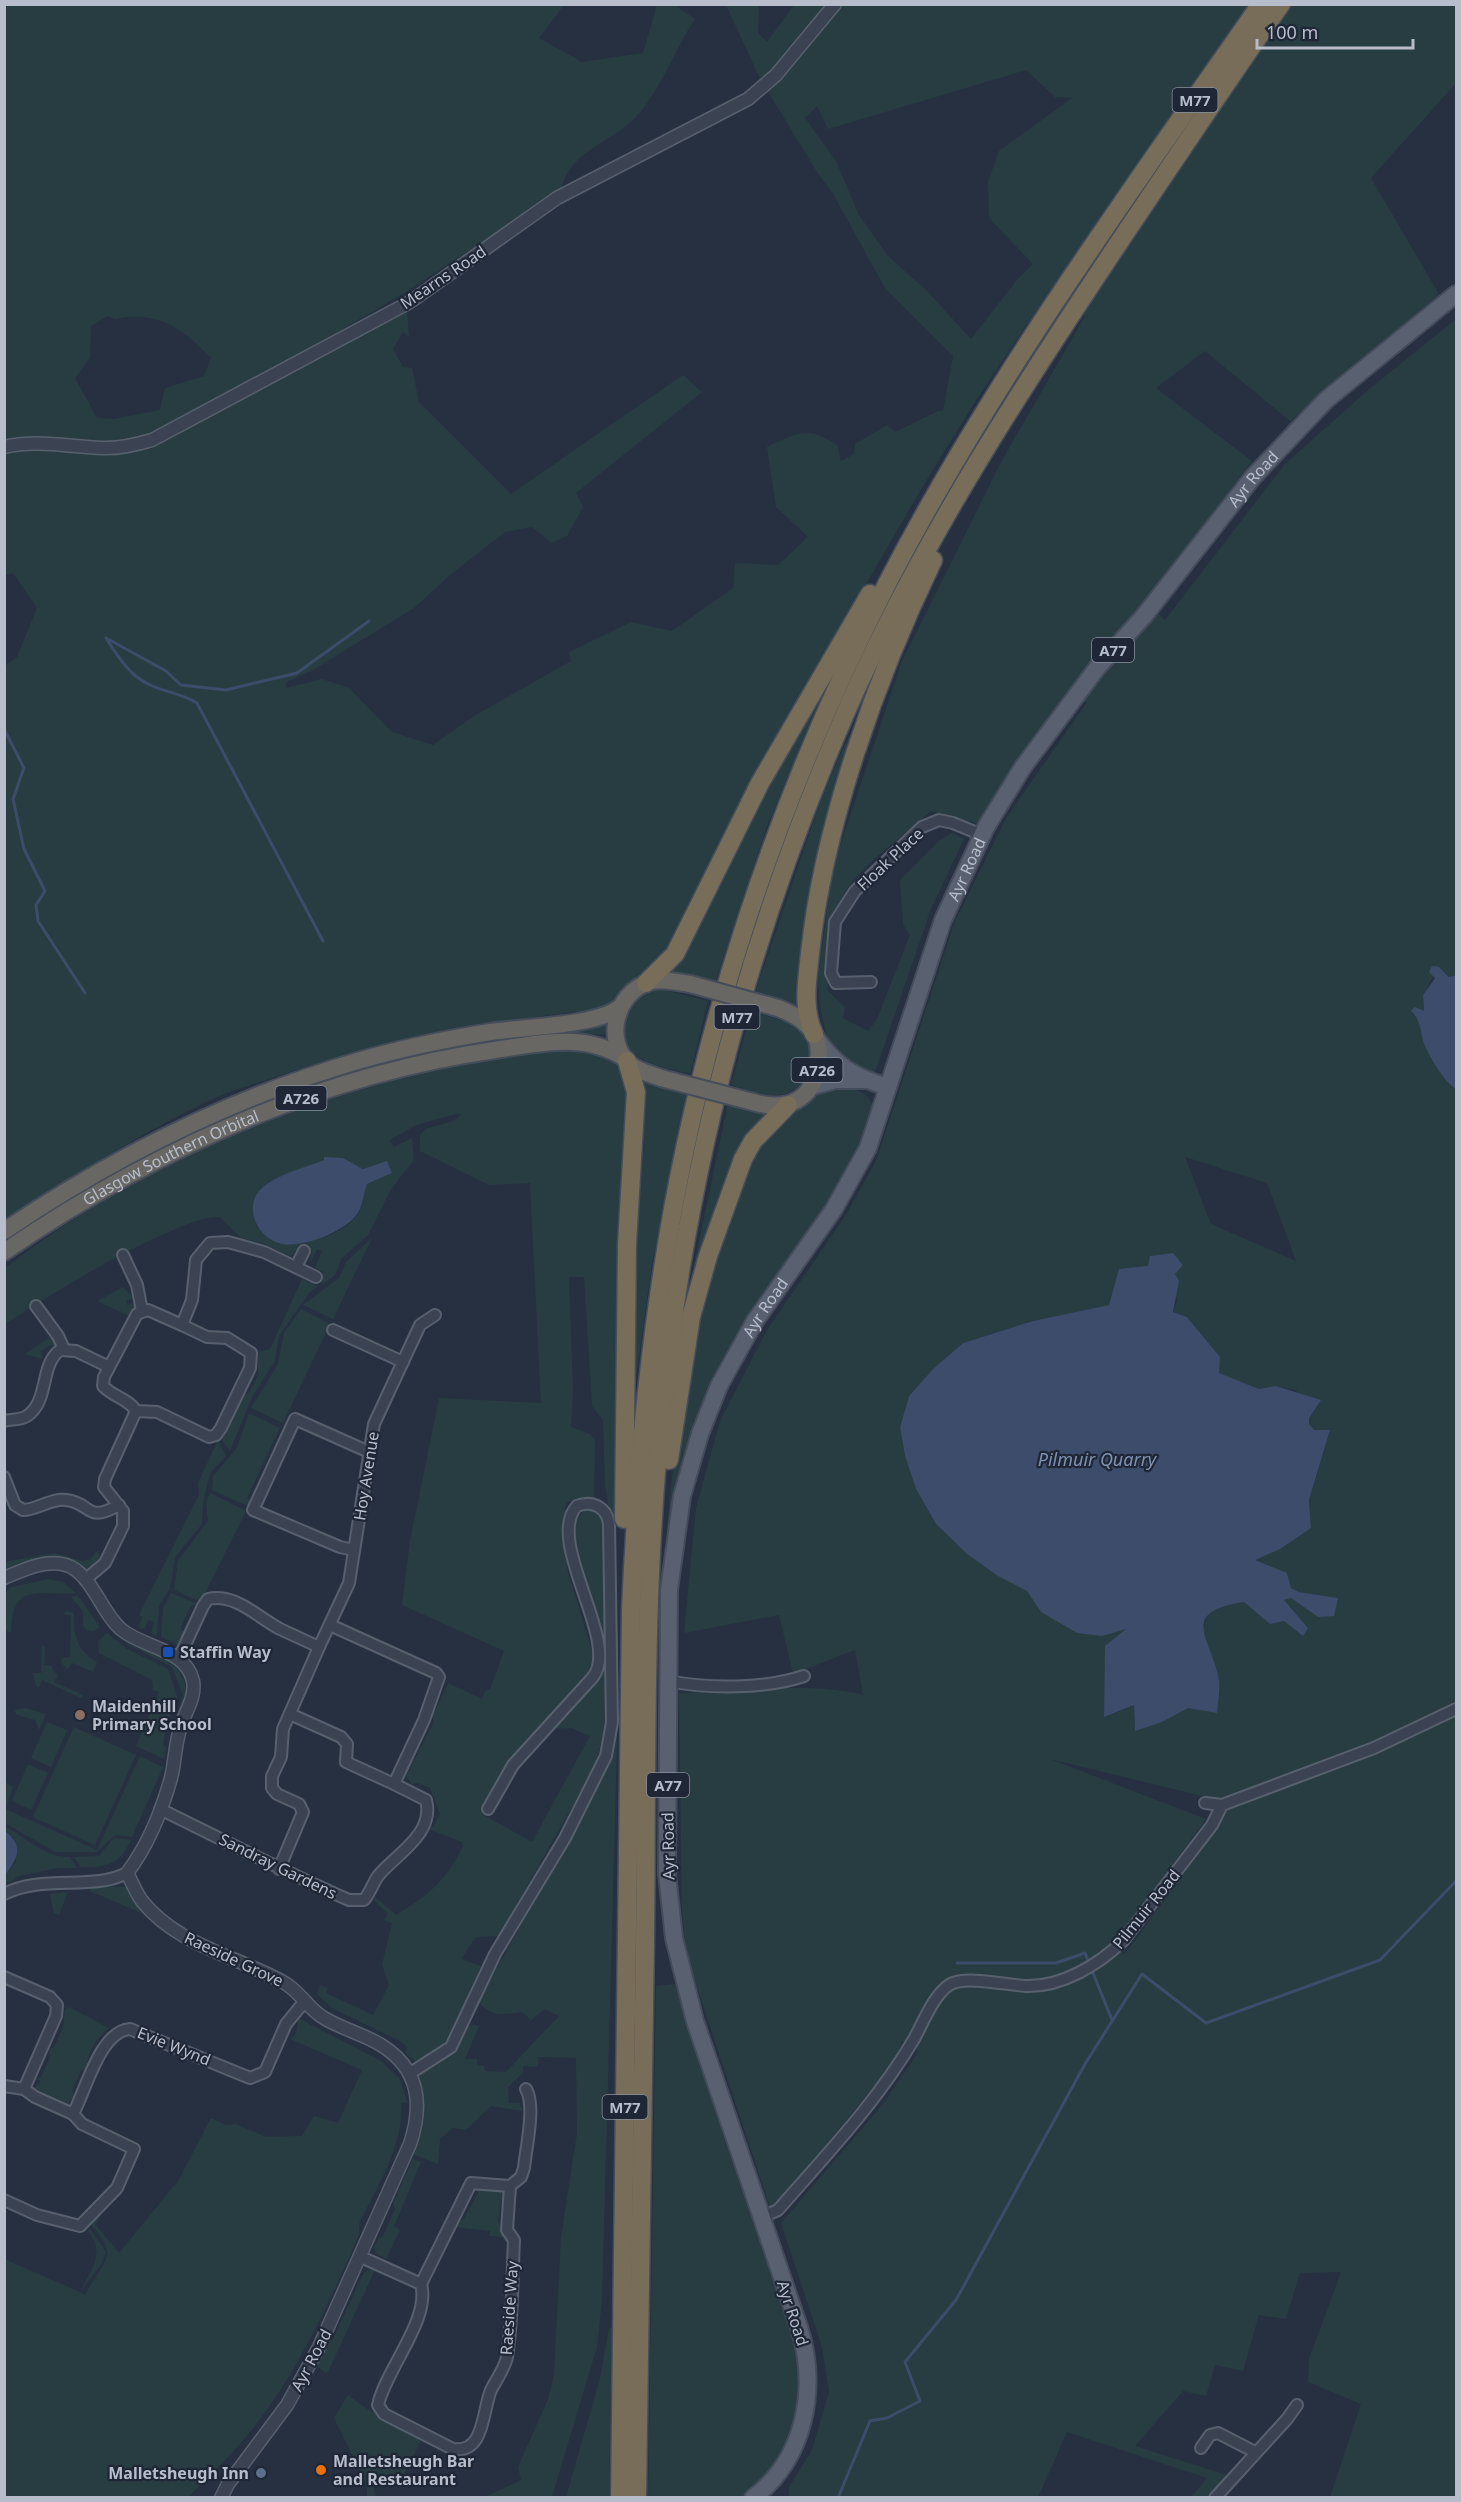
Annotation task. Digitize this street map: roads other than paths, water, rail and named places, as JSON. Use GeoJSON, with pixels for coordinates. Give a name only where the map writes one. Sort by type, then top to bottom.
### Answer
{"type":"FeatureCollection","features":[{"type":"Feature","properties":{"kind":"highway","name":"M77"},"geometry":{"type":"LineString","coordinates":[[620,2498],[630,1716],[636,1513],[654,1329],[664,1260],[690,1132],[718,1013],[735,955],[774,844],[856,646],[890,579],[1001,387],[1261,4]]}},
{"type":"Feature","properties":{"kind":"highway","name":"M77"},"geometry":{"type":"LineString","coordinates":[[637,2498],[651,1555],[659,1437],[679,1283],[710,1126],[732,1033],[796,838],[839,730],[905,589],[969,474],[1006,414],[1089,286],[1281,4]]}},
{"type":"Feature","properties":{"kind":"highway"},"geometry":{"type":"LineString","coordinates":[[646,983],[675,954],[760,783],[934,479],[1007,369],[1058,301]]}},
{"type":"Feature","properties":{"kind":"highway"},"geometry":{"type":"LineString","coordinates":[[815,1036],[809,1024],[806,1000],[812,932],[842,796],[870,712],[908,616],[1006,414]]}},
{"type":"Feature","properties":{"kind":"highway","name":"A726"},"geometry":{"type":"LineString","coordinates":[[619,1008],[630,993],[646,983],[660,980],[690,984],[778,1008],[796,1016],[815,1036],[818,1066],[810,1087],[798,1100],[788,1105],[769,1107],[661,1078],[642,1071],[627,1060]]}},
{"type":"Feature","properties":{"kind":"highway"},"geometry":{"type":"LineString","coordinates":[[619,1008],[616,1030],[627,1060]]}},
{"type":"Feature","properties":{"kind":"highway","name":"Glasgow Southern Orbital"},"geometry":{"type":"LineString","coordinates":[[4,1231],[138,1150],[215,1112],[268,1091],[351,1063],[410,1048],[491,1032],[596,1019],[619,1008]]}},
{"type":"Feature","properties":{"kind":"highway","name":"Glasgow Southern Orbital"},"geometry":{"type":"LineString","coordinates":[[4,1252],[42,1226],[160,1159],[237,1123],[339,1085],[461,1055],[560,1041],[597,1044],[627,1060]]}},
{"type":"Feature","properties":{"kind":"highway","name":"M77"},"geometry":{"type":"LineString","coordinates":[[627,1060],[636,1092],[627,1244],[624,1392],[624,1566],[630,1716]]}},
{"type":"Feature","properties":{"kind":"highway"},"geometry":{"type":"LineString","coordinates":[[644,2002],[654,1868],[659,1590],[663,1519],[683,1364],[691,1317],[708,1256],[743,1159],[753,1141],[788,1105]]}},
{"type":"Feature","properties":{"kind":"main road","name":"Ayr Road"},"geometry":{"type":"LineString","coordinates":[[760,2496],[794,2446],[806,2409],[808,2377],[805,2346],[695,2021],[674,1938],[667,1874],[669,1590],[682,1496],[704,1424],[719,1386],[744,1338],[828,1218],[868,1148],[943,920],[982,835],[1038,745],[1253,477],[1326,400],[1456,294]]}},
{"type":"Feature","properties":{"kind":"main road","name":"A726"},"geometry":{"type":"LineString","coordinates":[[815,1036],[838,1064],[865,1080],[888,1087]]}},
{"type":"Feature","properties":{"kind":"main road","name":"A726"},"geometry":{"type":"LineString","coordinates":[[810,1087],[835,1080],[865,1080]]}},
{"type":"Feature","properties":{"kind":"street","name":"Mearns Road"},"geometry":{"type":"LineString","coordinates":[[4,447],[52,443],[102,448],[128,447],[152,440],[410,302],[557,198],[748,99],[776,75],[835,4]]}},
{"type":"Feature","properties":{"kind":"street","name":"Floak Place"},"geometry":{"type":"LineString","coordinates":[[871,982],[836,982],[831,973],[835,922],[855,891],[922,827],[939,820],[982,835]]}},
{"type":"Feature","properties":{"kind":"street"},"geometry":{"type":"LineString","coordinates":[[182,1324],[192,1300],[196,1260],[210,1243],[228,1242],[264,1252],[316,1277]]}},
{"type":"Feature","properties":{"kind":"street"},"geometry":{"type":"LineString","coordinates":[[296,1267],[304,1251]]}},
{"type":"Feature","properties":{"kind":"street"},"geometry":{"type":"LineString","coordinates":[[123,1255],[137,1285],[142,1311]]}},
{"type":"Feature","properties":{"kind":"street"},"geometry":{"type":"LineString","coordinates":[[36,1306],[58,1336],[64,1349]]}},
{"type":"Feature","properties":{"kind":"street"},"geometry":{"type":"LineString","coordinates":[[148,1310],[207,1337],[227,1338],[251,1353],[250,1368],[216,1435],[209,1437],[157,1412],[136,1411],[131,1404],[109,1392],[103,1386],[109,1367],[133,1320],[142,1311],[148,1310]]}},
{"type":"Feature","properties":{"kind":"street","name":"Hoy Avenue"},"geometry":{"type":"LineString","coordinates":[[319,1647],[349,1583],[374,1424],[420,1325],[435,1315]]}},
{"type":"Feature","properties":{"kind":"street"},"geometry":{"type":"LineString","coordinates":[[333,1330],[403,1362]]}},
{"type":"Feature","properties":{"kind":"street"},"geometry":{"type":"LineString","coordinates":[[4,1420],[28,1415],[45,1384],[46,1366],[51,1357],[64,1349],[109,1367]]}},
{"type":"Feature","properties":{"kind":"street"},"geometry":{"type":"LineString","coordinates":[[85,1580],[105,1563],[123,1526],[124,1515],[104,1487],[105,1479],[136,1411]]}},
{"type":"Feature","properties":{"kind":"street"},"geometry":{"type":"LineString","coordinates":[[354,1550],[340,1547],[253,1510],[295,1419],[369,1452]]}},
{"type":"Feature","properties":{"kind":"street"},"geometry":{"type":"LineString","coordinates":[[4,1477],[15,1505],[23,1510],[64,1500],[96,1514],[119,1505]]}},
{"type":"Feature","properties":{"kind":"street"},"geometry":{"type":"LineString","coordinates":[[409,2074],[451,2047],[495,1954],[565,1838],[606,1756],[612,1722],[609,1524],[607,1513],[598,1506],[577,1506],[572,1515],[570,1533],[573,1561],[596,1634],[600,1664],[593,1677],[513,1765],[488,1809]]}},
{"type":"Feature","properties":{"kind":"street"},"geometry":{"type":"LineString","coordinates":[[4,1578],[51,1563],[73,1568],[85,1580],[106,1612],[122,1630],[179,1658],[190,1674],[193,1695],[181,1725],[171,1779],[160,1809],[135,1863],[127,1873],[116,1879],[58,1881],[4,1894]]}},
{"type":"Feature","properties":{"kind":"street"},"geometry":{"type":"LineString","coordinates":[[4,1572],[18,1572]]}},
{"type":"Feature","properties":{"kind":"street"},"geometry":{"type":"LineString","coordinates":[[179,1658],[203,1606],[208,1599],[215,1598],[225,1598],[254,1611],[278,1628],[319,1647],[283,1729],[281,1757],[272,1776],[272,1788],[278,1794],[299,1804],[303,1812],[279,1869]]}},
{"type":"Feature","properties":{"kind":"street"},"geometry":{"type":"LineString","coordinates":[[290,1714],[341,1737],[347,1744],[346,1762],[394,1784],[424,1720],[439,1677],[436,1673],[330,1625]]}},
{"type":"Feature","properties":{"kind":"street"},"geometry":{"type":"LineString","coordinates":[[668,1681],[761,1685],[781,1684],[804,1676]]}},
{"type":"Feature","properties":{"kind":"street"},"geometry":{"type":"LineString","coordinates":[[1205,1803],[1222,1805],[1374,1748],[1456,1709]]}},
{"type":"Feature","properties":{"kind":"street","name":"Sandray Gardens"},"geometry":{"type":"LineString","coordinates":[[160,1809],[233,1843],[250,1855],[279,1869],[349,1900],[364,1900],[382,1871],[415,1841],[428,1808],[426,1800],[394,1784]]}},
{"type":"Feature","properties":{"kind":"street","name":"Pilmuir Road"},"geometry":{"type":"LineString","coordinates":[[762,2217],[778,2210],[851,2127],[895,2071],[938,1997],[949,1985],[974,1982],[1029,1986],[1085,1971],[1107,1957],[1123,1941],[1199,1842],[1222,1805]]}},
{"type":"Feature","properties":{"kind":"street","name":"Raeside Grove"},"geometry":{"type":"LineString","coordinates":[[127,1873],[142,1901],[177,1932],[286,1984],[330,2022],[392,2053],[409,2074]]}},
{"type":"Feature","properties":{"kind":"street"},"geometry":{"type":"LineString","coordinates":[[4,1977],[50,1997],[57,2005],[56,2016],[24,2089]]}},
{"type":"Feature","properties":{"kind":"street","name":"Evie Wynd"},"geometry":{"type":"LineString","coordinates":[[73,2114],[107,2042],[119,2031],[130,2029],[136,2031],[193,2056],[206,2058],[255,2078],[264,2072],[286,2024],[305,2001]]}},
{"type":"Feature","properties":{"kind":"street","name":"Ayr Road"},"geometry":{"type":"LineString","coordinates":[[221,2498],[228,2484],[287,2405],[320,2347],[361,2257],[417,2125],[418,2104],[409,2074]]}},
{"type":"Feature","properties":{"kind":"street"},"geometry":{"type":"LineString","coordinates":[[4,2086],[24,2089],[34,2097],[73,2114],[82,2124],[134,2150],[117,2188],[80,2226],[37,2215],[4,2200]]}},
{"type":"Feature","properties":{"kind":"street"},"geometry":{"type":"LineString","coordinates":[[510,2186],[521,2177],[524,2168],[530,2110],[530,2096],[526,2089]]}},
{"type":"Feature","properties":{"kind":"street","name":"Raeside Way"},"geometry":{"type":"LineString","coordinates":[[471,2183],[510,2186],[507,2230],[514,2240],[507,2359],[490,2393],[483,2424],[472,2446],[464,2451],[453,2449],[384,2414],[378,2405],[382,2387],[422,2309],[421,2284],[471,2183]]}},
{"type":"Feature","properties":{"kind":"street"},"geometry":{"type":"LineString","coordinates":[[361,2257],[421,2284]]}},
{"type":"Feature","properties":{"kind":"street"},"geometry":{"type":"LineString","coordinates":[[1215,2498],[1287,2419],[1296,2404]]}},
{"type":"Feature","properties":{"kind":"street"},"geometry":{"type":"LineString","coordinates":[[1201,2448],[1210,2435],[1218,2433],[1256,2452]]}},
{"type":"Feature","properties":{"kind":"water"},"geometry":{"type":"Polygon","coordinates":[[[1432,966],[1439,967],[1449,977],[1456,975],[1456,1089],[1442,1076],[1434,1063],[1425,1046],[1417,1018],[1411,1011],[1415,1007],[1424,1011],[1423,995],[1435,978],[1429,972],[1432,966]]]}},
{"type":"Feature","properties":{"kind":"water"},"geometry":{"type":"Polygon","coordinates":[[[324,1157],[343,1158],[363,1169],[387,1161],[392,1173],[367,1184],[359,1211],[354,1218],[335,1232],[298,1244],[278,1243],[270,1239],[258,1227],[255,1219],[253,1203],[256,1195],[268,1183],[324,1160],[324,1157]]]}},
{"type":"Feature","properties":{"kind":"water","name":"Pilmuir Quarry"},"geometry":{"type":"Polygon","coordinates":[[[1173,1253],[1183,1265],[1175,1274],[1179,1281],[1173,1312],[1187,1317],[1220,1357],[1219,1373],[1259,1389],[1276,1386],[1321,1400],[1309,1418],[1309,1424],[1314,1430],[1330,1430],[1309,1500],[1311,1528],[1280,1549],[1255,1560],[1287,1573],[1291,1588],[1299,1592],[1338,1598],[1334,1616],[1318,1617],[1291,1598],[1284,1600],[1308,1628],[1303,1636],[1284,1621],[1270,1624],[1244,1602],[1223,1607],[1211,1613],[1205,1620],[1204,1629],[1219,1680],[1217,1713],[1188,1708],[1162,1722],[1135,1731],[1134,1705],[1104,1717],[1105,1646],[1126,1629],[1102,1636],[1077,1633],[1041,1612],[1027,1591],[998,1576],[967,1554],[936,1524],[916,1489],[905,1456],[900,1427],[909,1396],[933,1369],[963,1343],[1033,1321],[1109,1305],[1119,1269],[1148,1266],[1150,1256],[1173,1253]]]}},
{"type":"Feature","properties":{"kind":"water"},"geometry":{"type":"Polygon","coordinates":[[[5,1831],[15,1842],[17,1852],[16,1858],[5,1875],[5,1831]]]}},
{"type":"Feature","properties":{"kind":"waterway"},"geometry":{"type":"LineString","coordinates":[[323,941],[197,703],[141,680],[124,664],[106,638],[166,671],[181,685],[226,690],[297,673],[369,621]]}},
{"type":"Feature","properties":{"kind":"waterway"},"geometry":{"type":"LineString","coordinates":[[4,729],[24,768],[13,799],[24,849],[45,891],[36,905],[38,921],[85,993]]}},
{"type":"Feature","properties":{"kind":"waterway"},"geometry":{"type":"LineString","coordinates":[[838,2498],[870,2421],[887,2418],[920,2401],[905,2362],[956,2300],[1085,2064],[1142,1974],[1206,2023],[1380,1960],[1456,1881]]}},
{"type":"Feature","properties":{"kind":"waterway"},"geometry":{"type":"LineString","coordinates":[[957,1963],[1056,1963],[1085,1953],[1112,2020]]}},
{"type":"Feature","properties":{"kind":"place","name":"Staffin Way"},"geometry":{"type":"Point","coordinates":[168,1652]}},
{"type":"Feature","properties":{"kind":"place","name":"Maidenhill Primary School"},"geometry":{"type":"Point","coordinates":[80,1715]}},
{"type":"Feature","properties":{"kind":"place","name":"Malletsheugh Bar and Restaurant"},"geometry":{"type":"Point","coordinates":[321,2470]}},
{"type":"Feature","properties":{"kind":"place","name":"Malletsheugh Inn"},"geometry":{"type":"Point","coordinates":[261,2473]}}]}
